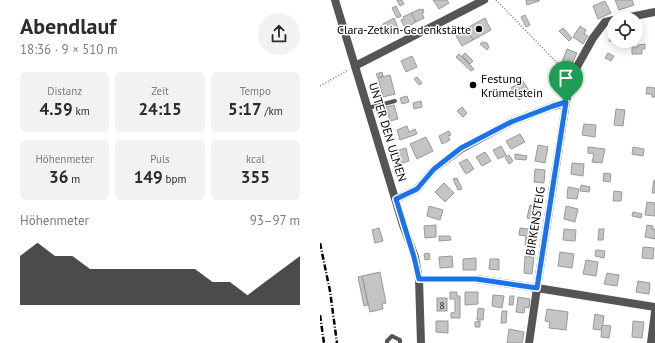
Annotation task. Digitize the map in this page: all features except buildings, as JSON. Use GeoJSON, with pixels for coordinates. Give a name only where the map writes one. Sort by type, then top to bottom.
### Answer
{"type":"FeatureCollection","features":[{"type":"Feature","properties":{"kind":"street","name":"UNTER DEN ULMEN"},"geometry":{"type":"LineString","coordinates":[[335,0],[414,257],[419,279],[421,343]]}},
{"type":"Feature","properties":{"kind":"street"},"geometry":{"type":"LineString","coordinates":[[355,66],[482,0]]}},
{"type":"Feature","properties":{"kind":"street"},"geometry":{"type":"LineString","coordinates":[[643,14],[655,12]]}},
{"type":"Feature","properties":{"kind":"street","name":"BIRKENSTEIG"},"geometry":{"type":"LineString","coordinates":[[529,343],[566,102],[568,80],[593,38],[607,22]]}},
{"type":"Feature","properties":{"kind":"street"},"geometry":{"type":"LineString","coordinates":[[396,199],[417,189],[434,169],[461,148],[511,122],[566,102]]}},
{"type":"Feature","properties":{"kind":"street"},"geometry":{"type":"LineString","coordinates":[[419,279],[476,279],[655,307]]}},
{"type":"Feature","properties":{"kind":"street"},"geometry":{"type":"LineString","coordinates":[[651,343],[655,312]]}},
{"type":"Feature","properties":{"kind":"lane"},"geometry":{"type":"LineString","coordinates":[[368,108],[395,101]]}},
{"type":"Feature","properties":{"kind":"lane"},"geometry":{"type":"LineString","coordinates":[[387,343],[392,336],[400,340],[400,343]]}},
{"type":"Feature","properties":{"kind":"path"},"geometry":{"type":"LineString","coordinates":[[496,0],[571,77]]}},
{"type":"Feature","properties":{"kind":"path"},"geometry":{"type":"LineString","coordinates":[[320,86],[346,72]]}},
{"type":"Feature","properties":{"kind":"railway"},"geometry":{"type":"LineString","coordinates":[[320,243],[330,291],[337,343]]}},
{"type":"Feature","properties":{"kind":"railway"},"geometry":{"type":"LineString","coordinates":[[320,315],[324,343]]}},
{"type":"Feature","properties":{"kind":"place","name":"Clara-Zetkin-Gedenkstätte"},"geometry":{"type":"Point","coordinates":[479,29]}},
{"type":"Feature","properties":{"kind":"place","name":"Festung Krümelstein"},"geometry":{"type":"Point","coordinates":[473,85]}},
{"type":"Feature","properties":{"kind":"route"},"geometry":{"type":"LineString","coordinates":[[566,102],[537,288],[476,279],[419,279],[414,257],[403,226],[396,199],[417,189],[434,169],[461,148],[511,122],[566,102]]}}]}
